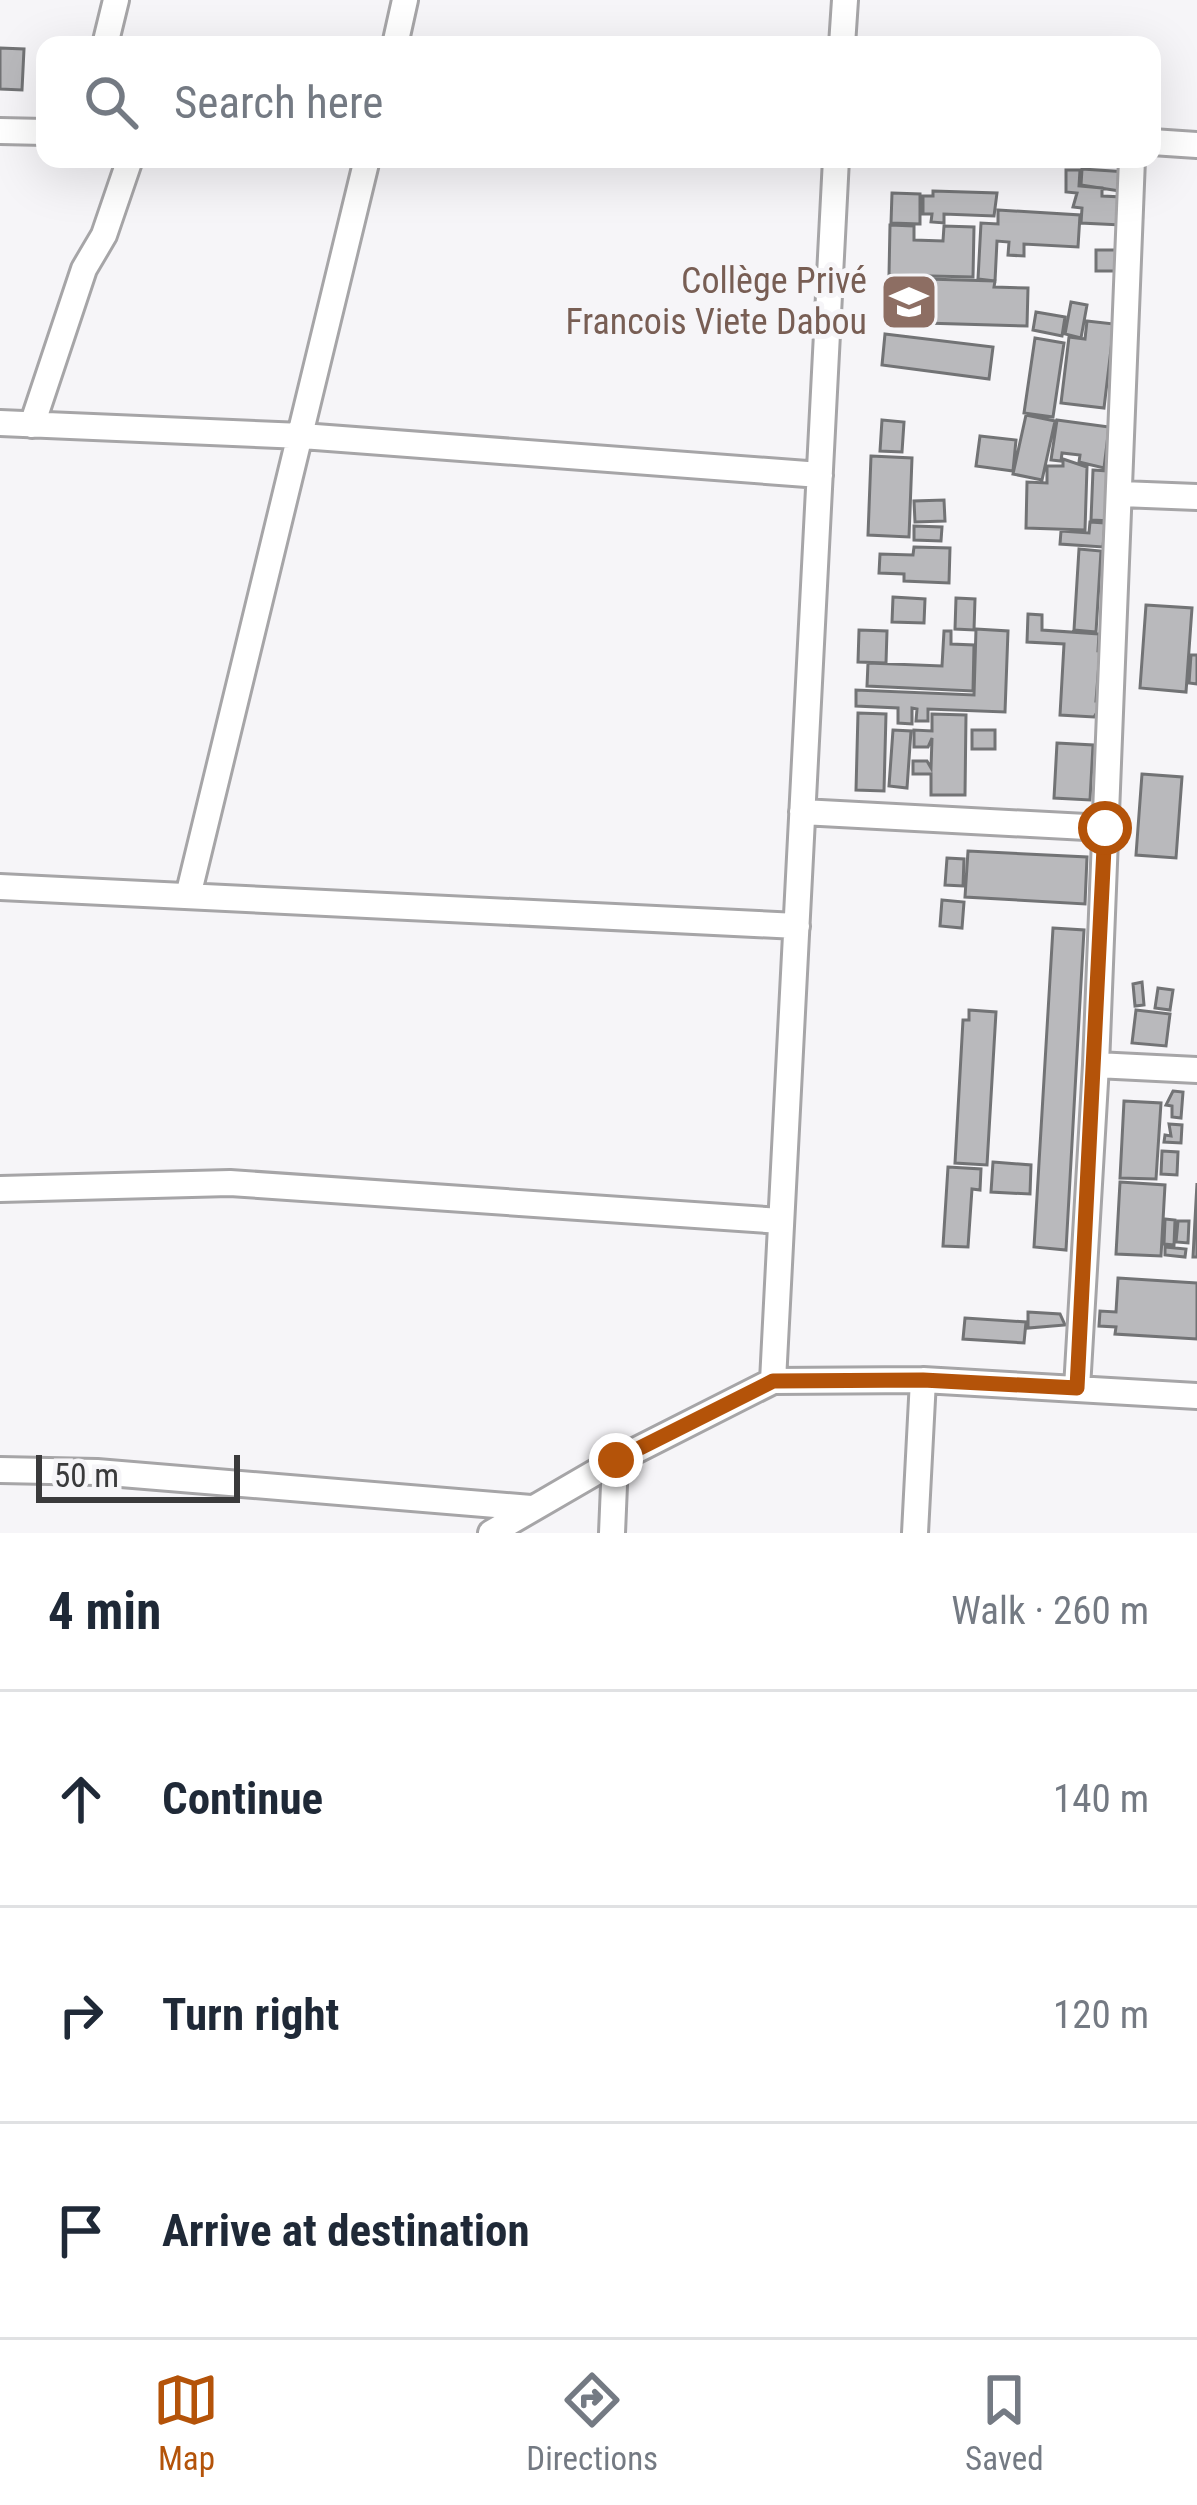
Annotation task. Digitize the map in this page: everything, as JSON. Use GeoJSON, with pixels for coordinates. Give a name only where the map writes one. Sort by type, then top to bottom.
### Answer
{"type":"FeatureCollection","features":[{"type":"Feature","properties":{"kind":"street"},"geometry":{"type":"LineString","coordinates":[[107,36],[116,0]]}},
{"type":"Feature","properties":{"kind":"street"},"geometry":{"type":"LineString","coordinates":[[396,36],[405,0]]}},
{"type":"Feature","properties":{"kind":"street"},"geometry":{"type":"LineString","coordinates":[[843,36],[845,0]]}},
{"type":"Feature","properties":{"kind":"street"},"geometry":{"type":"LineString","coordinates":[[0,131],[36,132]]}},
{"type":"Feature","properties":{"kind":"street"},"geometry":{"type":"LineString","coordinates":[[1161,143],[1197,145]]}},
{"type":"Feature","properties":{"kind":"street"},"geometry":{"type":"LineString","coordinates":[[32,425],[83,268],[104,235],[127,168]]}},
{"type":"Feature","properties":{"kind":"street"},"geometry":{"type":"LineString","coordinates":[[188,896],[366,168]]}},
{"type":"Feature","properties":{"kind":"street"},"geometry":{"type":"LineString","coordinates":[[773,1381],[836,168]]}},
{"type":"Feature","properties":{"kind":"street"},"geometry":{"type":"LineString","coordinates":[[1077,1388],[1096,1065],[1132,168]]}},
{"type":"Feature","properties":{"kind":"street"},"geometry":{"type":"LineString","coordinates":[[0,423],[302,436],[820,475]]}},
{"type":"Feature","properties":{"kind":"street"},"geometry":{"type":"LineString","coordinates":[[1121,494],[1197,496]]}},
{"type":"Feature","properties":{"kind":"street"},"geometry":{"type":"LineString","coordinates":[[802,812],[1105,828]]}},
{"type":"Feature","properties":{"kind":"street"},"geometry":{"type":"LineString","coordinates":[[0,887],[797,926]]}},
{"type":"Feature","properties":{"kind":"street"},"geometry":{"type":"LineString","coordinates":[[1096,1065],[1197,1070]]}},
{"type":"Feature","properties":{"kind":"street"},"geometry":{"type":"LineString","coordinates":[[0,1189],[230,1183],[781,1221]]}},
{"type":"Feature","properties":{"kind":"street"},"geometry":{"type":"LineString","coordinates":[[915,1533],[923,1380]]}},
{"type":"Feature","properties":{"kind":"street"},"geometry":{"type":"LineString","coordinates":[[491,1533],[616,1460],[773,1381],[923,1380],[1197,1396]]}},
{"type":"Feature","properties":{"kind":"street"},"geometry":{"type":"LineString","coordinates":[[612,1533],[616,1460]]}},
{"type":"Feature","properties":{"kind":"street"},"geometry":{"type":"LineString","coordinates":[[0,1470],[97,1472],[531,1508]]}},
{"type":"Feature","properties":{"kind":"building"},"geometry":{"type":"Polygon","coordinates":[[[0,48],[24,49],[22,90],[0,89],[0,48]]]}},
{"type":"Feature","properties":{"kind":"building"},"geometry":{"type":"Polygon","coordinates":[[[1082,169],[1127,172],[1126,192],[1081,185],[1082,169]]]}},
{"type":"Feature","properties":{"kind":"building"},"geometry":{"type":"Polygon","coordinates":[[[1066,170],[1080,170],[1079,186],[1102,188],[1102,196],[1122,197],[1121,225],[1081,223],[1082,208],[1073,207],[1077,193],[1066,192],[1066,170]]]}},
{"type":"Feature","properties":{"kind":"building"},"geometry":{"type":"Polygon","coordinates":[[[933,191],[997,193],[994,216],[944,214],[944,223],[931,222],[932,214],[923,214],[923,196],[933,196],[933,191]]]}},
{"type":"Feature","properties":{"kind":"building"},"geometry":{"type":"Polygon","coordinates":[[[892,193],[920,194],[920,224],[891,223],[892,193]]]}},
{"type":"Feature","properties":{"kind":"building"},"geometry":{"type":"Polygon","coordinates":[[[998,210],[1080,215],[1078,247],[1024,244],[1024,256],[1008,255],[1009,242],[997,241],[995,281],[978,279],[981,223],[998,224],[998,210]]]}},
{"type":"Feature","properties":{"kind":"building"},"geometry":{"type":"Polygon","coordinates":[[[890,225],[914,226],[914,240],[943,241],[944,226],[974,227],[973,277],[889,275],[890,225]]]}},
{"type":"Feature","properties":{"kind":"building"},"geometry":{"type":"Polygon","coordinates":[[[1096,250],[1122,250],[1122,271],[1096,271],[1096,250]]]}},
{"type":"Feature","properties":{"kind":"building"},"geometry":{"type":"Polygon","coordinates":[[[892,278],[995,281],[994,287],[1028,288],[1027,326],[890,322],[892,278]]]}},
{"type":"Feature","properties":{"kind":"building"},"geometry":{"type":"Polygon","coordinates":[[[1071,302],[1087,305],[1081,338],[1065,334],[1071,302]]]}},
{"type":"Feature","properties":{"kind":"building"},"geometry":{"type":"Polygon","coordinates":[[[1036,312],[1065,317],[1062,336],[1033,330],[1036,312]]]}},
{"type":"Feature","properties":{"kind":"building"},"geometry":{"type":"Polygon","coordinates":[[[1087,321],[1114,324],[1104,408],[1061,403],[1069,337],[1085,339],[1087,321]]]}},
{"type":"Feature","properties":{"kind":"building"},"geometry":{"type":"Polygon","coordinates":[[[885,334],[993,347],[989,379],[882,365],[885,334]]]}},
{"type":"Feature","properties":{"kind":"building"},"geometry":{"type":"Polygon","coordinates":[[[1035,338],[1064,343],[1053,417],[1024,413],[1035,338]]]}},
{"type":"Feature","properties":{"kind":"building"},"geometry":{"type":"Polygon","coordinates":[[[1026,415],[1055,421],[1042,480],[1013,474],[1026,415]]]}},
{"type":"Feature","properties":{"kind":"building"},"geometry":{"type":"Polygon","coordinates":[[[882,420],[904,422],[902,452],[880,451],[882,420]]]}},
{"type":"Feature","properties":{"kind":"building"},"geometry":{"type":"Polygon","coordinates":[[[1057,420],[1109,427],[1104,468],[1079,462],[1080,455],[1062,453],[1061,461],[1051,460],[1057,420]]]}},
{"type":"Feature","properties":{"kind":"building"},"geometry":{"type":"Polygon","coordinates":[[[980,436],[1016,440],[1013,471],[976,466],[980,436]]]}},
{"type":"Feature","properties":{"kind":"building"},"geometry":{"type":"Polygon","coordinates":[[[871,456],[912,458],[909,537],[868,535],[871,456]]]}},
{"type":"Feature","properties":{"kind":"building"},"geometry":{"type":"Polygon","coordinates":[[[1063,459],[1087,467],[1085,530],[1026,528],[1027,482],[1047,483],[1047,466],[1063,466],[1063,459]]]}},
{"type":"Feature","properties":{"kind":"building"},"geometry":{"type":"Polygon","coordinates":[[[1093,470],[1108,471],[1113,521],[1091,520],[1093,470]]]}},
{"type":"Feature","properties":{"kind":"building"},"geometry":{"type":"Polygon","coordinates":[[[944,500],[945,521],[915,522],[914,501],[944,500]]]}},
{"type":"Feature","properties":{"kind":"building"},"geometry":{"type":"Polygon","coordinates":[[[1090,522],[1105,523],[1103,547],[1060,544],[1061,531],[1089,533],[1090,522]]]}},
{"type":"Feature","properties":{"kind":"building"},"geometry":{"type":"Polygon","coordinates":[[[914,526],[942,527],[941,541],[914,540],[914,526]]]}},
{"type":"Feature","properties":{"kind":"building"},"geometry":{"type":"Polygon","coordinates":[[[914,547],[950,548],[949,583],[904,581],[904,574],[879,573],[880,554],[913,555],[914,547]]]}},
{"type":"Feature","properties":{"kind":"building"},"geometry":{"type":"Polygon","coordinates":[[[1079,549],[1101,551],[1096,632],[1074,630],[1079,549]]]}},
{"type":"Feature","properties":{"kind":"building"},"geometry":{"type":"Polygon","coordinates":[[[893,597],[925,599],[924,623],[892,622],[893,597]]]}},
{"type":"Feature","properties":{"kind":"building"},"geometry":{"type":"Polygon","coordinates":[[[956,598],[975,599],[974,630],[955,629],[956,598]]]}},
{"type":"Feature","properties":{"kind":"building"},"geometry":{"type":"Polygon","coordinates":[[[1146,605],[1192,608],[1186,692],[1140,688],[1146,605]]]}},
{"type":"Feature","properties":{"kind":"building"},"geometry":{"type":"Polygon","coordinates":[[[1028,614],[1042,615],[1042,630],[1099,634],[1098,651],[1107,652],[1106,663],[1099,663],[1096,701],[1104,701],[1094,717],[1060,715],[1064,644],[1027,642],[1028,614]]]}},
{"type":"Feature","properties":{"kind":"building"},"geometry":{"type":"Polygon","coordinates":[[[976,629],[1008,631],[1005,712],[928,709],[928,721],[916,721],[917,709],[912,708],[912,724],[898,723],[898,708],[856,706],[856,690],[974,695],[976,629]]]}},
{"type":"Feature","properties":{"kind":"building"},"geometry":{"type":"Polygon","coordinates":[[[859,630],[887,631],[886,663],[858,662],[859,630]]]}},
{"type":"Feature","properties":{"kind":"building"},"geometry":{"type":"Polygon","coordinates":[[[944,631],[951,631],[951,644],[974,645],[973,691],[867,686],[868,663],[942,666],[944,631]]]}},
{"type":"Feature","properties":{"kind":"building"},"geometry":{"type":"Polygon","coordinates":[[[1191,655],[1197,655],[1197,684],[1189,683],[1191,655]]]}},
{"type":"Feature","properties":{"kind":"building"},"geometry":{"type":"Polygon","coordinates":[[[858,713],[886,714],[884,791],[856,790],[858,713]]]}},
{"type":"Feature","properties":{"kind":"building"},"geometry":{"type":"Polygon","coordinates":[[[932,714],[966,715],[965,795],[931,795],[931,774],[913,774],[913,761],[927,761],[931,768],[932,738],[928,747],[914,747],[914,730],[932,731],[932,714]]]}},
{"type":"Feature","properties":{"kind":"building"},"geometry":{"type":"Polygon","coordinates":[[[893,730],[911,731],[907,788],[889,786],[893,730]]]}},
{"type":"Feature","properties":{"kind":"building"},"geometry":{"type":"Polygon","coordinates":[[[972,730],[995,730],[995,749],[972,749],[972,730]]]}},
{"type":"Feature","properties":{"kind":"building"},"geometry":{"type":"Polygon","coordinates":[[[1057,743],[1093,745],[1090,800],[1054,798],[1057,743]]]}},
{"type":"Feature","properties":{"kind":"building"},"geometry":{"type":"Polygon","coordinates":[[[1142,774],[1182,777],[1176,858],[1136,855],[1142,774]]]}},
{"type":"Feature","properties":{"kind":"building"},"geometry":{"type":"Polygon","coordinates":[[[968,851],[1087,857],[1085,904],[965,897],[968,851]]]}},
{"type":"Feature","properties":{"kind":"building"},"geometry":{"type":"Polygon","coordinates":[[[947,858],[964,859],[963,886],[945,885],[947,858]]]}},
{"type":"Feature","properties":{"kind":"building"},"geometry":{"type":"Polygon","coordinates":[[[942,900],[964,902],[962,928],[940,926],[942,900]]]}},
{"type":"Feature","properties":{"kind":"building"},"geometry":{"type":"Polygon","coordinates":[[[1053,928],[1084,930],[1066,1250],[1034,1247],[1053,928]]]}},
{"type":"Feature","properties":{"kind":"building"},"geometry":{"type":"Polygon","coordinates":[[[1142,982],[1144,1005],[1135,1006],[1133,984],[1142,982]]]}},
{"type":"Feature","properties":{"kind":"building"},"geometry":{"type":"Polygon","coordinates":[[[1158,988],[1173,990],[1170,1010],[1155,1008],[1158,988]]]}},
{"type":"Feature","properties":{"kind":"building"},"geometry":{"type":"Polygon","coordinates":[[[969,1010],[996,1012],[987,1165],[955,1163],[963,1020],[969,1020],[969,1010]]]}},
{"type":"Feature","properties":{"kind":"building"},"geometry":{"type":"Polygon","coordinates":[[[1136,1010],[1170,1014],[1166,1046],[1132,1043],[1136,1010]]]}},
{"type":"Feature","properties":{"kind":"building"},"geometry":{"type":"Polygon","coordinates":[[[1173,1091],[1183,1092],[1181,1118],[1172,1117],[1172,1106],[1166,1105],[1173,1091]]]}},
{"type":"Feature","properties":{"kind":"building"},"geometry":{"type":"Polygon","coordinates":[[[1124,1101],[1161,1103],[1156,1179],[1120,1178],[1124,1101]]]}},
{"type":"Feature","properties":{"kind":"building"},"geometry":{"type":"Polygon","coordinates":[[[1169,1124],[1182,1125],[1181,1143],[1164,1142],[1165,1135],[1171,1136],[1169,1124]]]}},
{"type":"Feature","properties":{"kind":"building"},"geometry":{"type":"Polygon","coordinates":[[[1162,1151],[1178,1152],[1177,1175],[1161,1174],[1162,1151]]]}},
{"type":"Feature","properties":{"kind":"building"},"geometry":{"type":"Polygon","coordinates":[[[993,1162],[1031,1165],[1030,1194],[991,1192],[993,1162]]]}},
{"type":"Feature","properties":{"kind":"building"},"geometry":{"type":"Polygon","coordinates":[[[948,1167],[981,1169],[980,1190],[972,1189],[968,1247],[943,1246],[948,1167]]]}},
{"type":"Feature","properties":{"kind":"building"},"geometry":{"type":"Polygon","coordinates":[[[1120,1182],[1165,1185],[1161,1256],[1116,1254],[1120,1182]]]}},
{"type":"Feature","properties":{"kind":"building"},"geometry":{"type":"Polygon","coordinates":[[[1197,1183],[1197,1257],[1193,1257],[1197,1183]]]}},
{"type":"Feature","properties":{"kind":"building"},"geometry":{"type":"Polygon","coordinates":[[[1165,1219],[1175,1220],[1174,1245],[1164,1244],[1165,1219]]]}},
{"type":"Feature","properties":{"kind":"building"},"geometry":{"type":"Polygon","coordinates":[[[1178,1221],[1189,1221],[1188,1243],[1176,1242],[1178,1221]]]}},
{"type":"Feature","properties":{"kind":"building"},"geometry":{"type":"Polygon","coordinates":[[[1165,1247],[1186,1249],[1185,1257],[1165,1255],[1165,1247]]]}},
{"type":"Feature","properties":{"kind":"building"},"geometry":{"type":"Polygon","coordinates":[[[1118,1278],[1197,1283],[1197,1339],[1115,1334],[1116,1327],[1099,1326],[1100,1311],[1116,1312],[1118,1278]]]}},
{"type":"Feature","properties":{"kind":"building"},"geometry":{"type":"Polygon","coordinates":[[[1028,1312],[1060,1314],[1065,1325],[1028,1328],[1028,1312]]]}},
{"type":"Feature","properties":{"kind":"building"},"geometry":{"type":"Polygon","coordinates":[[[965,1318],[1026,1322],[1024,1343],[963,1339],[965,1318]]]}},
{"type":"Feature","properties":{"kind":"place","name":"Collège Privé Francois Viete Dabou"},"geometry":{"type":"Point","coordinates":[909,302]}},
{"type":"Feature","properties":{"kind":"route"},"geometry":{"type":"LineString","coordinates":[[616,1460],[773,1381],[923,1380],[1077,1388],[1105,828]]}}]}
